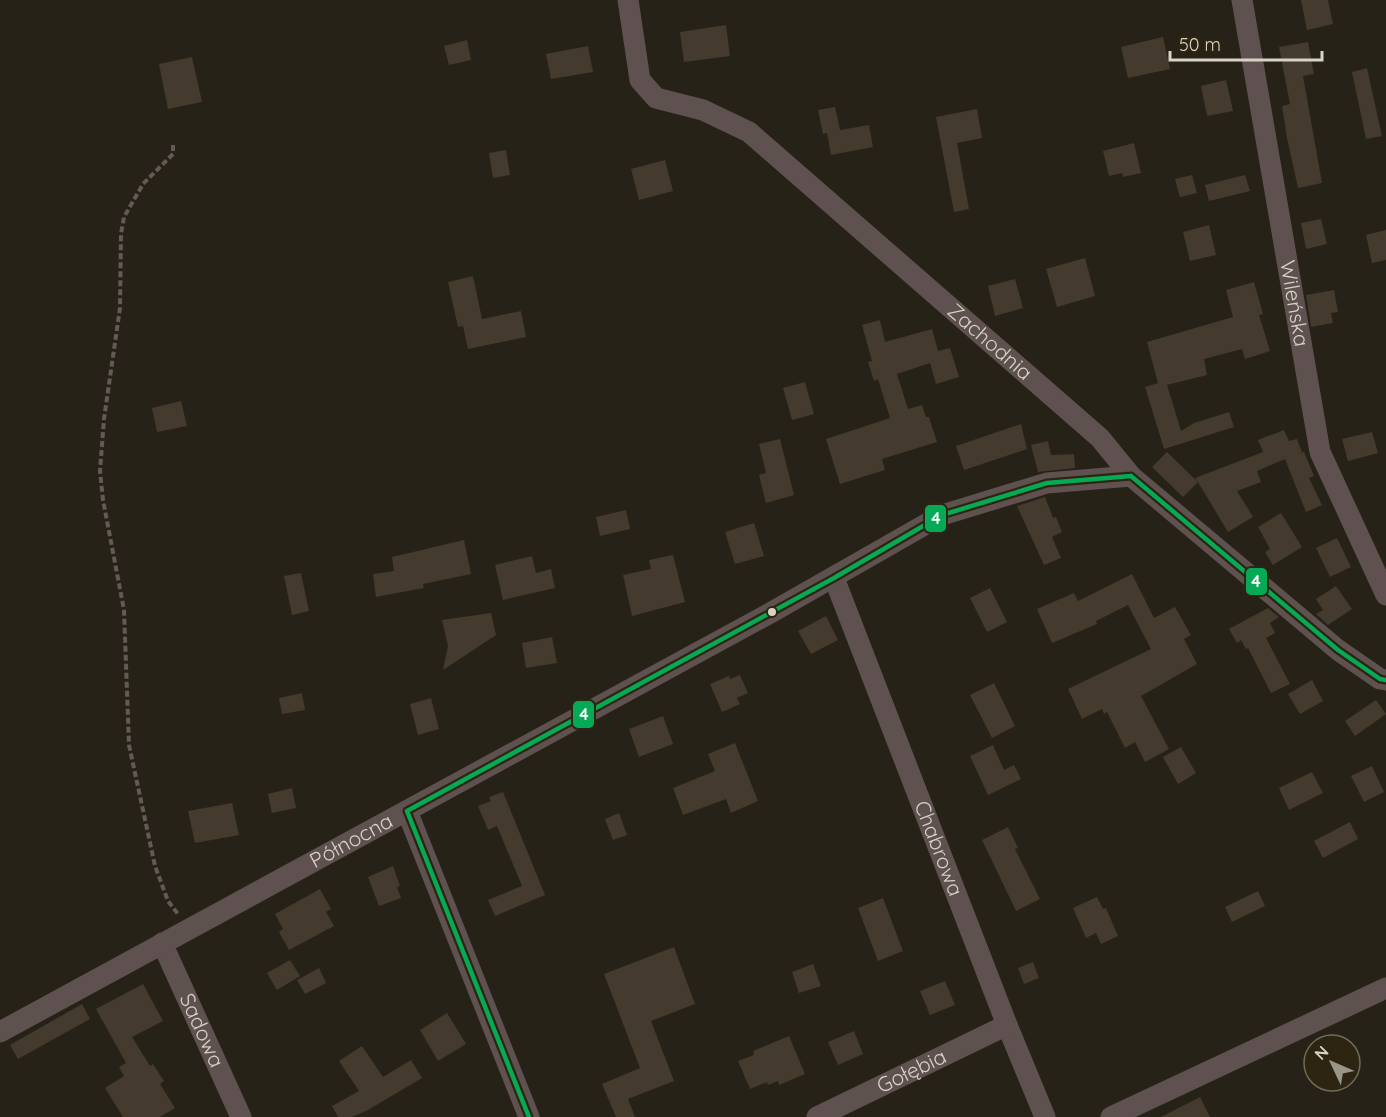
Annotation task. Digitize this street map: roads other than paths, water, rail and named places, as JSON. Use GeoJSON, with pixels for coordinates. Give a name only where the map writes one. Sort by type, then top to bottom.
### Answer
{"type":"FeatureCollection","features":[{"type":"Feature","properties":{"kind":"street","name":"Zachodnia"},"geometry":{"type":"LineString","coordinates":[[628,0],[640,80],[656,98],[703,110],[749,132],[1100,438],[1131,476],[1338,650],[1380,679],[1386,680]]}},
{"type":"Feature","properties":{"kind":"street","name":"Wileńska"},"geometry":{"type":"LineString","coordinates":[[1242,0],[1320,452],[1386,595]]}},
{"type":"Feature","properties":{"kind":"street","name":"Północna"},"geometry":{"type":"LineString","coordinates":[[0,1032],[834,578],[942,515],[1047,483],[1131,476]]}},
{"type":"Feature","properties":{"kind":"street","name":"Chabrowa"},"geometry":{"type":"LineString","coordinates":[[834,578],[1007,1025],[1045,1117]]}},
{"type":"Feature","properties":{"kind":"street"},"geometry":{"type":"LineString","coordinates":[[407,811],[529,1117]]}},
{"type":"Feature","properties":{"kind":"street","name":"Sadowa"},"geometry":{"type":"LineString","coordinates":[[162,943],[241,1117]]}},
{"type":"Feature","properties":{"kind":"street"},"geometry":{"type":"LineString","coordinates":[[1111,1117],[1386,988]]}},
{"type":"Feature","properties":{"kind":"street","name":"Gołębia"},"geometry":{"type":"LineString","coordinates":[[817,1117],[1007,1025]]}}]}
